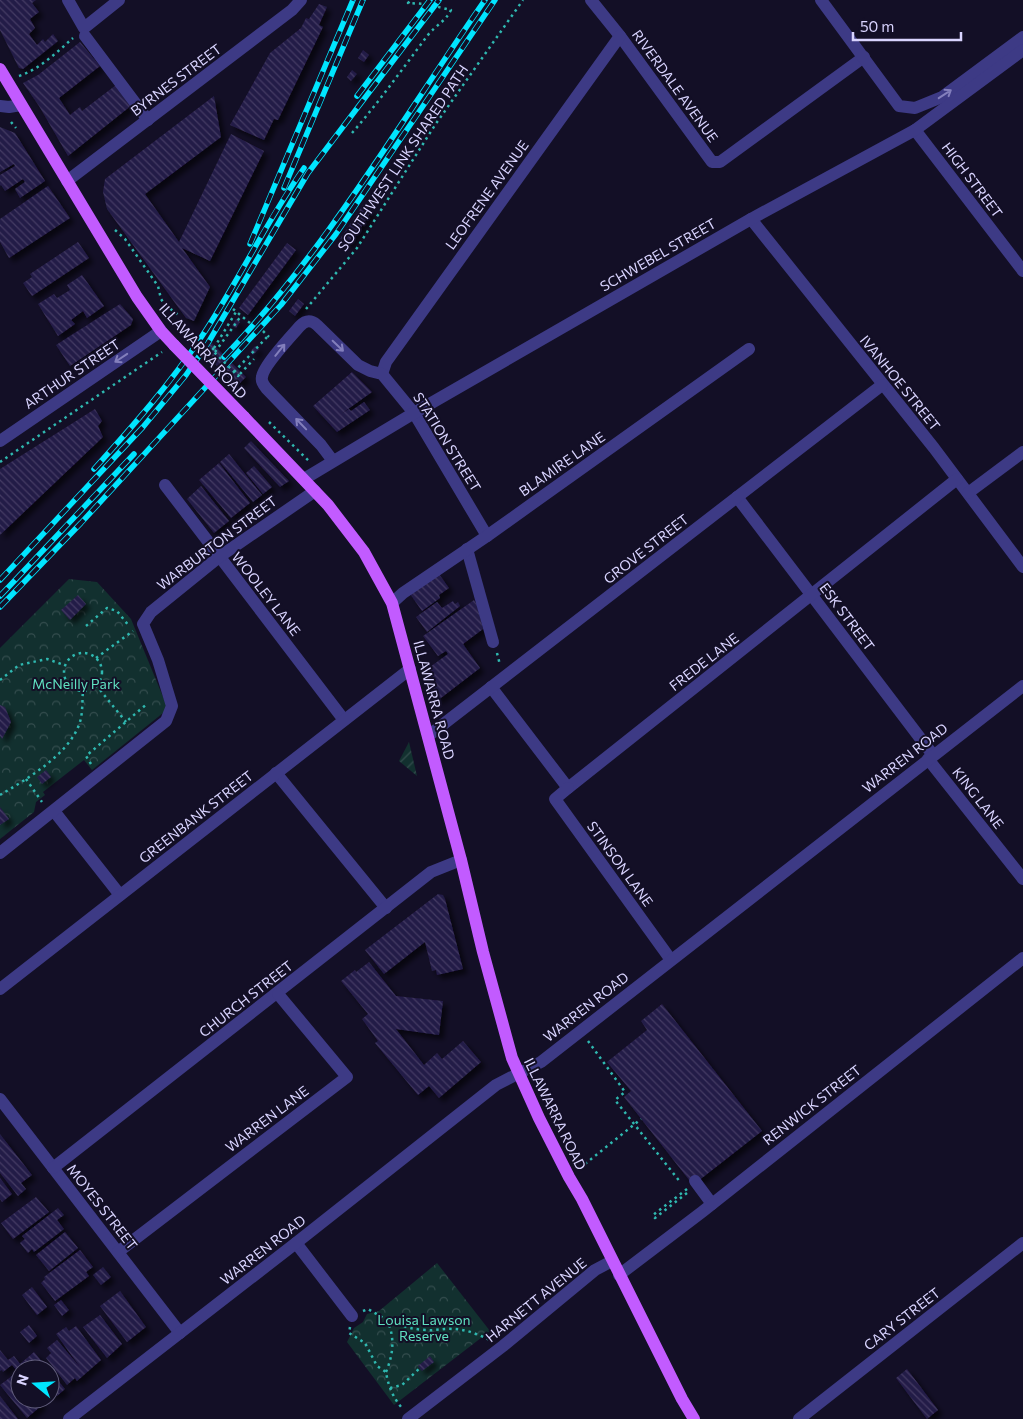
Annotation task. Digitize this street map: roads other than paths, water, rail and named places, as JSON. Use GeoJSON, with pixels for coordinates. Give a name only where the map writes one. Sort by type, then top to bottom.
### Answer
{"type":"FeatureCollection","features":[{"type":"Feature","properties":{"kind":"main road","name":"ILLAWARRA ROAD"},"geometry":{"type":"LineString","coordinates":[[0,69],[66,181],[171,349],[244,417],[315,491],[364,552],[392,603],[461,860],[510,1054],[538,1118],[582,1199],[682,1399],[694,1419]]}},
{"type":"Feature","properties":{"kind":"street"},"geometry":{"type":"LineString","coordinates":[[68,0],[84,32],[148,120]]}},
{"type":"Feature","properties":{"kind":"street"},"geometry":{"type":"LineString","coordinates":[[84,32],[119,0]]}},
{"type":"Feature","properties":{"kind":"street","name":"BYRNES STREET"},"geometry":{"type":"LineString","coordinates":[[66,181],[284,16],[302,0]]}},
{"type":"Feature","properties":{"kind":"street","name":"RIVERDALE AVENUE"},"geometry":{"type":"LineString","coordinates":[[591,0],[620,36],[712,162],[720,162],[864,57]]}},
{"type":"Feature","properties":{"kind":"street"},"geometry":{"type":"LineString","coordinates":[[821,0],[899,106],[915,108],[942,97],[1023,37]]}},
{"type":"Feature","properties":{"kind":"street","name":"LEOFRENE AVENUE"},"geometry":{"type":"LineString","coordinates":[[382,374],[386,362],[620,36]]}},
{"type":"Feature","properties":{"kind":"street","name":"SCHWEBEL STREET"},"geometry":{"type":"LineString","coordinates":[[304,479],[414,413],[751,219],[915,130],[1023,50]]}},
{"type":"Feature","properties":{"kind":"street"},"geometry":{"type":"LineString","coordinates":[[0,106],[21,105]]}},
{"type":"Feature","properties":{"kind":"street","name":"HIGH STREET"},"geometry":{"type":"LineString","coordinates":[[915,130],[1023,271]]}},
{"type":"Feature","properties":{"kind":"street","name":"IVANHOE STREET"},"geometry":{"type":"LineString","coordinates":[[751,219],[968,492],[1023,567]]}},
{"type":"Feature","properties":{"kind":"street"},"geometry":{"type":"LineString","coordinates":[[333,461],[321,445],[266,388],[262,381],[263,372],[300,326],[306,322],[314,323],[358,365],[382,374]]}},
{"type":"Feature","properties":{"kind":"street","name":"ARTHUR STREET"},"geometry":{"type":"LineString","coordinates":[[0,441],[161,331]]}},
{"type":"Feature","properties":{"kind":"street","name":"BLAMIRE LANE"},"geometry":{"type":"LineString","coordinates":[[392,603],[403,593],[487,536],[749,349]]}},
{"type":"Feature","properties":{"kind":"street","name":"STATION STREET"},"geometry":{"type":"LineString","coordinates":[[382,374],[414,413],[487,536]]}},
{"type":"Feature","properties":{"kind":"street","name":"GROVE STREET"},"geometry":{"type":"LineString","coordinates":[[428,736],[882,385]]}},
{"type":"Feature","properties":{"kind":"street"},"geometry":{"type":"LineString","coordinates":[[968,492],[1023,452]]}},
{"type":"Feature","properties":{"kind":"street","name":"FREDE LANE"},"geometry":{"type":"LineString","coordinates":[[568,788],[957,479]]}},
{"type":"Feature","properties":{"kind":"street","name":"WOOLEY LANE"},"geometry":{"type":"LineString","coordinates":[[165,485],[344,720]]}},
{"type":"Feature","properties":{"kind":"street","name":"WARBURTON STREET"},"geometry":{"type":"LineString","coordinates":[[52,812],[166,721],[172,706],[158,660],[138,628],[150,612],[219,557],[315,491]]}},
{"type":"Feature","properties":{"kind":"street","name":"ESK STREET"},"geometry":{"type":"LineString","coordinates":[[737,497],[812,595],[931,757]]}},
{"type":"Feature","properties":{"kind":"street"},"geometry":{"type":"LineString","coordinates":[[467,549],[493,642]]}},
{"type":"Feature","properties":{"kind":"street","name":"GREENBANK STREET"},"geometry":{"type":"LineString","coordinates":[[0,989],[410,669]]}},
{"type":"Feature","properties":{"kind":"street","name":"WARREN ROAD"},"geometry":{"type":"LineString","coordinates":[[69,1419],[496,1085],[534,1066],[709,932],[1023,686]]}},
{"type":"Feature","properties":{"kind":"street"},"geometry":{"type":"LineString","coordinates":[[491,687],[568,788]]}},
{"type":"Feature","properties":{"kind":"street","name":"KING LANE"},"geometry":{"type":"LineString","coordinates":[[931,757],[1023,879]]}},
{"type":"Feature","properties":{"kind":"street"},"geometry":{"type":"LineString","coordinates":[[276,773],[386,908]]}},
{"type":"Feature","properties":{"kind":"street","name":"STINSON LANE"},"geometry":{"type":"LineString","coordinates":[[568,788],[555,799],[671,960]]}},
{"type":"Feature","properties":{"kind":"street"},"geometry":{"type":"LineString","coordinates":[[0,853],[52,812],[120,895]]}},
{"type":"Feature","properties":{"kind":"street","name":"CHURCH STREET"},"geometry":{"type":"LineString","coordinates":[[53,1168],[278,994],[430,872],[461,860]]}},
{"type":"Feature","properties":{"kind":"street","name":"RENWICK STREET"},"geometry":{"type":"LineString","coordinates":[[619,1275],[712,1204],[1023,958]]}},
{"type":"Feature","properties":{"kind":"street","name":"WARREN LANE"},"geometry":{"type":"LineString","coordinates":[[118,1252],[347,1077],[278,994]]}},
{"type":"Feature","properties":{"kind":"street","name":"MOYES STREET"},"geometry":{"type":"LineString","coordinates":[[0,1099],[180,1333]]}},
{"type":"Feature","properties":{"kind":"street"},"geometry":{"type":"LineString","coordinates":[[693,1185],[712,1204]]}},
{"type":"Feature","properties":{"kind":"street"},"geometry":{"type":"LineString","coordinates":[[296,1243],[352,1316]]}},
{"type":"Feature","properties":{"kind":"street","name":"CARY STREET"},"geometry":{"type":"LineString","coordinates":[[799,1419],[1023,1243]]}},
{"type":"Feature","properties":{"kind":"street","name":"HARNETT AVENUE"},"geometry":{"type":"LineString","coordinates":[[410,1418],[503,1346],[595,1270],[612,1261]]}},
{"type":"Feature","properties":{"kind":"railway"},"geometry":{"type":"LineString","coordinates":[[250,244],[353,0]]}},
{"type":"Feature","properties":{"kind":"railway"},"geometry":{"type":"LineString","coordinates":[[284,188],[363,0]]}},
{"type":"Feature","properties":{"kind":"railway"},"geometry":{"type":"LineString","coordinates":[[357,96],[430,0]]}},
{"type":"Feature","properties":{"kind":"railway"},"geometry":{"type":"LineString","coordinates":[[0,580],[143,427],[186,375],[208,343],[308,173],[439,0]]}},
{"type":"Feature","properties":{"kind":"railway"},"geometry":{"type":"LineString","coordinates":[[224,357],[261,316],[329,229],[485,0]]}},
{"type":"Feature","properties":{"kind":"railway"},"geometry":{"type":"LineString","coordinates":[[0,607],[81,523],[281,305],[336,234],[495,0]]}},
{"type":"Feature","properties":{"kind":"railway"},"geometry":{"type":"LineString","coordinates":[[94,469],[151,404],[190,354],[277,209],[304,168]]}},
{"type":"Feature","properties":{"kind":"railway"},"geometry":{"type":"LineString","coordinates":[[0,596],[134,454]]}},
{"type":"Feature","properties":{"kind":"park label","name":"McNeilly Park"},"geometry":{"type":"Point","coordinates":[76,684]}},
{"type":"Feature","properties":{"kind":"park label","name":"Louisa Lawson Reserve"},"geometry":{"type":"Point","coordinates":[424,1328]}}]}
